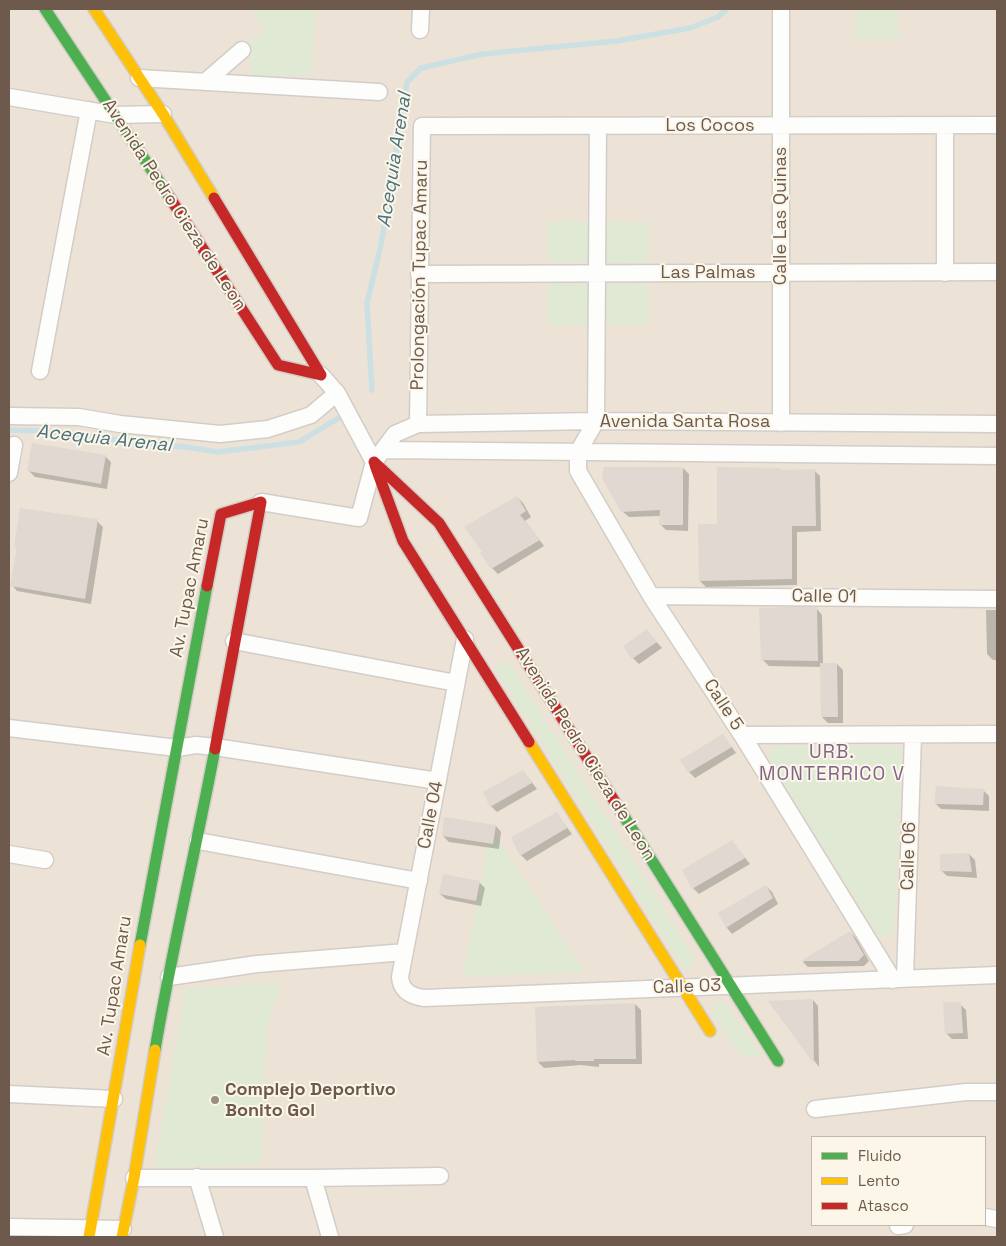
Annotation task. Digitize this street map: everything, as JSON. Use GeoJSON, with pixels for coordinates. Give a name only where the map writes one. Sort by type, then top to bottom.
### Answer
{"type":"FeatureCollection","features":[{"type":"Feature","properties":{"kind":"street","name":"Avenida Pedro Cieza de Leon"},"geometry":{"type":"LineString","coordinates":[[45,9],[278,365],[321,375]]}},
{"type":"Feature","properties":{"kind":"street","name":"Avenida Pedro Cieza de Leon"},"geometry":{"type":"LineString","coordinates":[[94,9],[164,114],[321,375],[340,400],[354,425],[378,456],[439,523],[778,1061]]}},
{"type":"Feature","properties":{"kind":"street"},"geometry":{"type":"LineString","coordinates":[[420,30],[421,9]]}},
{"type":"Feature","properties":{"kind":"street","name":"Calle Las Quinas"},"geometry":{"type":"LineString","coordinates":[[781,10],[781,422]]}},
{"type":"Feature","properties":{"kind":"street"},"geometry":{"type":"LineString","coordinates":[[205,82],[242,50]]}},
{"type":"Feature","properties":{"kind":"street"},"geometry":{"type":"LineString","coordinates":[[139,78],[379,92]]}},
{"type":"Feature","properties":{"kind":"street"},"geometry":{"type":"LineString","coordinates":[[9,97],[116,115],[164,114]]}},
{"type":"Feature","properties":{"kind":"street"},"geometry":{"type":"LineString","coordinates":[[40,370],[89,110]]}},
{"type":"Feature","properties":{"kind":"street","name":"Los Cocos"},"geometry":{"type":"LineString","coordinates":[[422,126],[997,125]]}},
{"type":"Feature","properties":{"kind":"street","name":"Prolongación Tupac Amaru"},"geometry":{"type":"LineString","coordinates":[[418,424],[418,274],[422,126]]}},
{"type":"Feature","properties":{"kind":"street"},"geometry":{"type":"LineString","coordinates":[[578,452],[596,421],[598,126]]}},
{"type":"Feature","properties":{"kind":"street"},"geometry":{"type":"LineString","coordinates":[[945,126],[945,273]]}},
{"type":"Feature","properties":{"kind":"street","name":"Las Palmas"},"geometry":{"type":"LineString","coordinates":[[418,274],[997,272]]}},
{"type":"Feature","properties":{"kind":"street"},"geometry":{"type":"LineString","coordinates":[[9,416],[79,417],[120,424],[220,434],[268,429],[302,418],[340,400]]}},
{"type":"Feature","properties":{"kind":"street","name":"Avenida Santa Rosa"},"geometry":{"type":"LineString","coordinates":[[378,456],[395,434],[418,424],[596,421],[997,424]]}},
{"type":"Feature","properties":{"kind":"street"},"geometry":{"type":"LineString","coordinates":[[9,473],[14,445]]}},
{"type":"Feature","properties":{"kind":"street","name":"Avenida Santa Rosa"},"geometry":{"type":"LineString","coordinates":[[378,456],[578,452],[997,456]]}},
{"type":"Feature","properties":{"kind":"street","name":"Calle 5"},"geometry":{"type":"LineString","coordinates":[[578,452],[578,470],[650,596],[899,979]]}},
{"type":"Feature","properties":{"kind":"street","name":"Avenida Pedro Cieza de Leon"},"geometry":{"type":"LineString","coordinates":[[378,456],[403,540],[710,1031]]}},
{"type":"Feature","properties":{"kind":"street"},"geometry":{"type":"LineString","coordinates":[[9,1227],[122,1233],[134,1178],[169,977],[198,841],[261,502],[359,518],[378,456]]}},
{"type":"Feature","properties":{"kind":"street","name":"Av. Tupac Amaru"},"geometry":{"type":"LineString","coordinates":[[90,1232],[148,899],[221,514],[261,502]]}},
{"type":"Feature","properties":{"kind":"street","name":"Calle 01"},"geometry":{"type":"LineString","coordinates":[[650,596],[997,599]]}},
{"type":"Feature","properties":{"kind":"street","name":"Calle 04"},"geometry":{"type":"LineString","coordinates":[[405,990],[400,977],[465,640]]}},
{"type":"Feature","properties":{"kind":"street"},"geometry":{"type":"LineString","coordinates":[[234,641],[456,683]]}},
{"type":"Feature","properties":{"kind":"street"},"geometry":{"type":"LineString","coordinates":[[9,728],[177,748],[196,745],[215,747],[438,781]]}},
{"type":"Feature","properties":{"kind":"street"},"geometry":{"type":"LineString","coordinates":[[742,735],[991,734]]}},
{"type":"Feature","properties":{"kind":"street","name":"Calle 06"},"geometry":{"type":"LineString","coordinates":[[899,979],[913,735]]}},
{"type":"Feature","properties":{"kind":"street"},"geometry":{"type":"LineString","coordinates":[[198,841],[419,881]]}},
{"type":"Feature","properties":{"kind":"street"},"geometry":{"type":"LineString","coordinates":[[9,854],[45,860]]}},
{"type":"Feature","properties":{"kind":"street"},"geometry":{"type":"LineString","coordinates":[[169,977],[257,964],[405,952]]}},
{"type":"Feature","properties":{"kind":"street","name":"Calle 03"},"geometry":{"type":"LineString","coordinates":[[405,990],[413,995],[424,998],[997,975]]}},
{"type":"Feature","properties":{"kind":"street"},"geometry":{"type":"LineString","coordinates":[[815,1109],[966,1092],[997,1092]]}},
{"type":"Feature","properties":{"kind":"street"},"geometry":{"type":"LineString","coordinates":[[9,1094],[114,1099]]}},
{"type":"Feature","properties":{"kind":"street"},"geometry":{"type":"LineString","coordinates":[[134,1178],[440,1176]]}},
{"type":"Feature","properties":{"kind":"street"},"geometry":{"type":"LineString","coordinates":[[197,1177],[215,1237]]}},
{"type":"Feature","properties":{"kind":"street"},"geometry":{"type":"LineString","coordinates":[[313,1178],[330,1237]]}},
{"type":"Feature","properties":{"kind":"shaded area"},"geometry":{"type":"Polygon","coordinates":[[[9,9],[997,9],[997,1237],[9,1237],[9,9]]]}},
{"type":"Feature","properties":{"kind":"green space"},"geometry":{"type":"Polygon","coordinates":[[[251,9],[315,9],[311,76],[251,76],[248,43],[266,31],[251,9]]]}},
{"type":"Feature","properties":{"kind":"green space"},"geometry":{"type":"Polygon","coordinates":[[[855,9],[898,9],[899,39],[855,39],[855,9]]]}},
{"type":"Feature","properties":{"kind":"green space"},"geometry":{"type":"Polygon","coordinates":[[[547,221],[591,221],[591,261],[548,261],[547,221]]]}},
{"type":"Feature","properties":{"kind":"green space"},"geometry":{"type":"Polygon","coordinates":[[[603,221],[648,222],[648,263],[603,263],[603,221]]]}},
{"type":"Feature","properties":{"kind":"green space"},"geometry":{"type":"Polygon","coordinates":[[[548,284],[591,284],[592,325],[548,325],[548,284]]]}},
{"type":"Feature","properties":{"kind":"green space"},"geometry":{"type":"Polygon","coordinates":[[[603,285],[648,285],[648,325],[603,325],[603,285]]]}},
{"type":"Feature","properties":{"kind":"green space"},"geometry":{"type":"Polygon","coordinates":[[[507,662],[511,666],[694,957],[690,968],[683,968],[495,669],[498,663],[507,662]]]}},
{"type":"Feature","properties":{"kind":"green space"},"geometry":{"type":"Polygon","coordinates":[[[773,746],[902,747],[894,932],[880,938],[768,758],[773,746]]]}},
{"type":"Feature","properties":{"kind":"green space"},"geometry":{"type":"Polygon","coordinates":[[[491,829],[585,973],[463,976],[491,829]]]}},
{"type":"Feature","properties":{"kind":"green space","name":"Complejo Deportivo Bonito Gol"},"geometry":{"type":"Polygon","coordinates":[[[280,982],[266,1034],[262,1165],[154,1168],[186,989],[280,982]]]}},
{"type":"Feature","properties":{"kind":"green space"},"geometry":{"type":"Polygon","coordinates":[[[721,1001],[726,1004],[762,1056],[743,1057],[711,1012],[714,1003],[721,1001]]]}},
{"type":"Feature","properties":{"kind":"building"},"geometry":{"type":"Polygon","coordinates":[[[32,443],[106,455],[101,484],[27,471],[32,443]]]}},
{"type":"Feature","properties":{"kind":"building"},"geometry":{"type":"Polygon","coordinates":[[[604,467],[683,467],[683,525],[659,525],[660,510],[621,512],[602,478],[604,467]]]}},
{"type":"Feature","properties":{"kind":"building"},"geometry":{"type":"Polygon","coordinates":[[[717,467],[780,468],[780,470],[815,469],[816,526],[792,526],[792,579],[699,581],[698,524],[717,524],[717,467]]]}},
{"type":"Feature","properties":{"kind":"building"},"geometry":{"type":"Polygon","coordinates":[[[517,496],[526,511],[520,515],[540,540],[491,569],[480,553],[482,552],[464,527],[517,496]]]}},
{"type":"Feature","properties":{"kind":"building"},"geometry":{"type":"Polygon","coordinates":[[[20,508],[98,519],[85,599],[10,586],[17,547],[14,547],[20,508]]]}},
{"type":"Feature","properties":{"kind":"building"},"geometry":{"type":"Polygon","coordinates":[[[817,607],[818,661],[761,660],[759,608],[817,607]]]}},
{"type":"Feature","properties":{"kind":"building"},"geometry":{"type":"Polygon","coordinates":[[[647,629],[657,642],[632,659],[623,646],[647,629]]]}},
{"type":"Feature","properties":{"kind":"building"},"geometry":{"type":"Polygon","coordinates":[[[820,663],[837,663],[838,717],[821,717],[820,663]]]}},
{"type":"Feature","properties":{"kind":"building"},"geometry":{"type":"Polygon","coordinates":[[[723,734],[732,747],[688,773],[680,760],[723,734]]]}},
{"type":"Feature","properties":{"kind":"building"},"geometry":{"type":"Polygon","coordinates":[[[523,770],[532,783],[490,807],[483,792],[523,770]]]}},
{"type":"Feature","properties":{"kind":"building"},"geometry":{"type":"Polygon","coordinates":[[[936,786],[984,789],[983,805],[934,804],[936,786]]]}},
{"type":"Feature","properties":{"kind":"building"},"geometry":{"type":"Polygon","coordinates":[[[557,812],[567,828],[520,856],[511,837],[557,812]]]}},
{"type":"Feature","properties":{"kind":"building"},"geometry":{"type":"Polygon","coordinates":[[[444,817],[496,825],[493,844],[442,836],[444,817]]]}},
{"type":"Feature","properties":{"kind":"building"},"geometry":{"type":"Polygon","coordinates":[[[732,840],[745,858],[692,889],[682,870],[732,840]]]}},
{"type":"Feature","properties":{"kind":"building"},"geometry":{"type":"Polygon","coordinates":[[[969,853],[972,872],[940,871],[940,854],[969,853]]]}},
{"type":"Feature","properties":{"kind":"building"},"geometry":{"type":"Polygon","coordinates":[[[443,874],[480,881],[476,901],[439,894],[443,874]]]}},
{"type":"Feature","properties":{"kind":"building"},"geometry":{"type":"Polygon","coordinates":[[[766,885],[773,898],[726,928],[718,913],[766,885]]]}},
{"type":"Feature","properties":{"kind":"building"},"geometry":{"type":"Polygon","coordinates":[[[850,931],[864,955],[858,961],[801,961],[850,931]]]}},
{"type":"Feature","properties":{"kind":"building"},"geometry":{"type":"Polygon","coordinates":[[[813,999],[814,1064],[768,1001],[813,999]]]}},
{"type":"Feature","properties":{"kind":"building"},"geometry":{"type":"Polygon","coordinates":[[[943,1002],[961,1002],[963,1033],[945,1034],[943,1002]]]}},
{"type":"Feature","properties":{"kind":"building"},"geometry":{"type":"Polygon","coordinates":[[[635,1003],[636,1059],[537,1062],[535,1007],[635,1003]]]}},
{"type":"Feature","properties":{"kind":"waterway","name":"Acequia Arenal"},"geometry":{"type":"LineString","coordinates":[[372,390],[367,303],[381,245],[407,82],[421,68],[483,54],[617,41],[690,28],[718,17],[727,9]]}},
{"type":"Feature","properties":{"kind":"waterway","name":"Acequia Arenal"},"geometry":{"type":"LineString","coordinates":[[9,430],[47,431],[218,452],[299,442],[342,416]]}},
{"type":"Feature","properties":{"kind":"traffic: fast"},"geometry":{"type":"LineString","coordinates":[[45,9],[170,198]]}},
{"type":"Feature","properties":{"kind":"traffic: fast"},"geometry":{"type":"LineString","coordinates":[[140,945],[207,586]]}},
{"type":"Feature","properties":{"kind":"traffic: fast"},"geometry":{"type":"LineString","coordinates":[[155,1050],[215,749]]}},
{"type":"Feature","properties":{"kind":"traffic: fast"},"geometry":{"type":"LineString","coordinates":[[620,810],[778,1061]]}},
{"type":"Feature","properties":{"kind":"traffic: slow"},"geometry":{"type":"LineString","coordinates":[[94,9],[163,114],[214,198]]}},
{"type":"Feature","properties":{"kind":"traffic: slow"},"geometry":{"type":"LineString","coordinates":[[529,742],[710,1031]]}},
{"type":"Feature","properties":{"kind":"traffic: slow"},"geometry":{"type":"LineString","coordinates":[[89,1237],[140,945]]}},
{"type":"Feature","properties":{"kind":"traffic: slow"},"geometry":{"type":"LineString","coordinates":[[122,1237],[134,1178],[155,1050]]}},
{"type":"Feature","properties":{"kind":"traffic: jam"},"geometry":{"type":"LineString","coordinates":[[170,198],[278,365],[321,375]]}},
{"type":"Feature","properties":{"kind":"traffic: jam"},"geometry":{"type":"LineString","coordinates":[[214,198],[321,375]]}},
{"type":"Feature","properties":{"kind":"traffic: jam"},"geometry":{"type":"LineString","coordinates":[[374,462],[439,523],[620,810]]}},
{"type":"Feature","properties":{"kind":"traffic: jam"},"geometry":{"type":"LineString","coordinates":[[375,465],[403,541],[529,742]]}},
{"type":"Feature","properties":{"kind":"traffic: jam"},"geometry":{"type":"LineString","coordinates":[[207,586],[221,514],[261,502],[215,749]]}},
{"type":"Feature","properties":{"kind":"place","name":"Complejo Deportivo Bonito Gol"},"geometry":{"type":"Point","coordinates":[215,1100]}},
{"type":"Feature","properties":{"kind":"district","name":"URB. MONTERRICO V"},"geometry":{"type":"Point","coordinates":[832,764]}}]}
